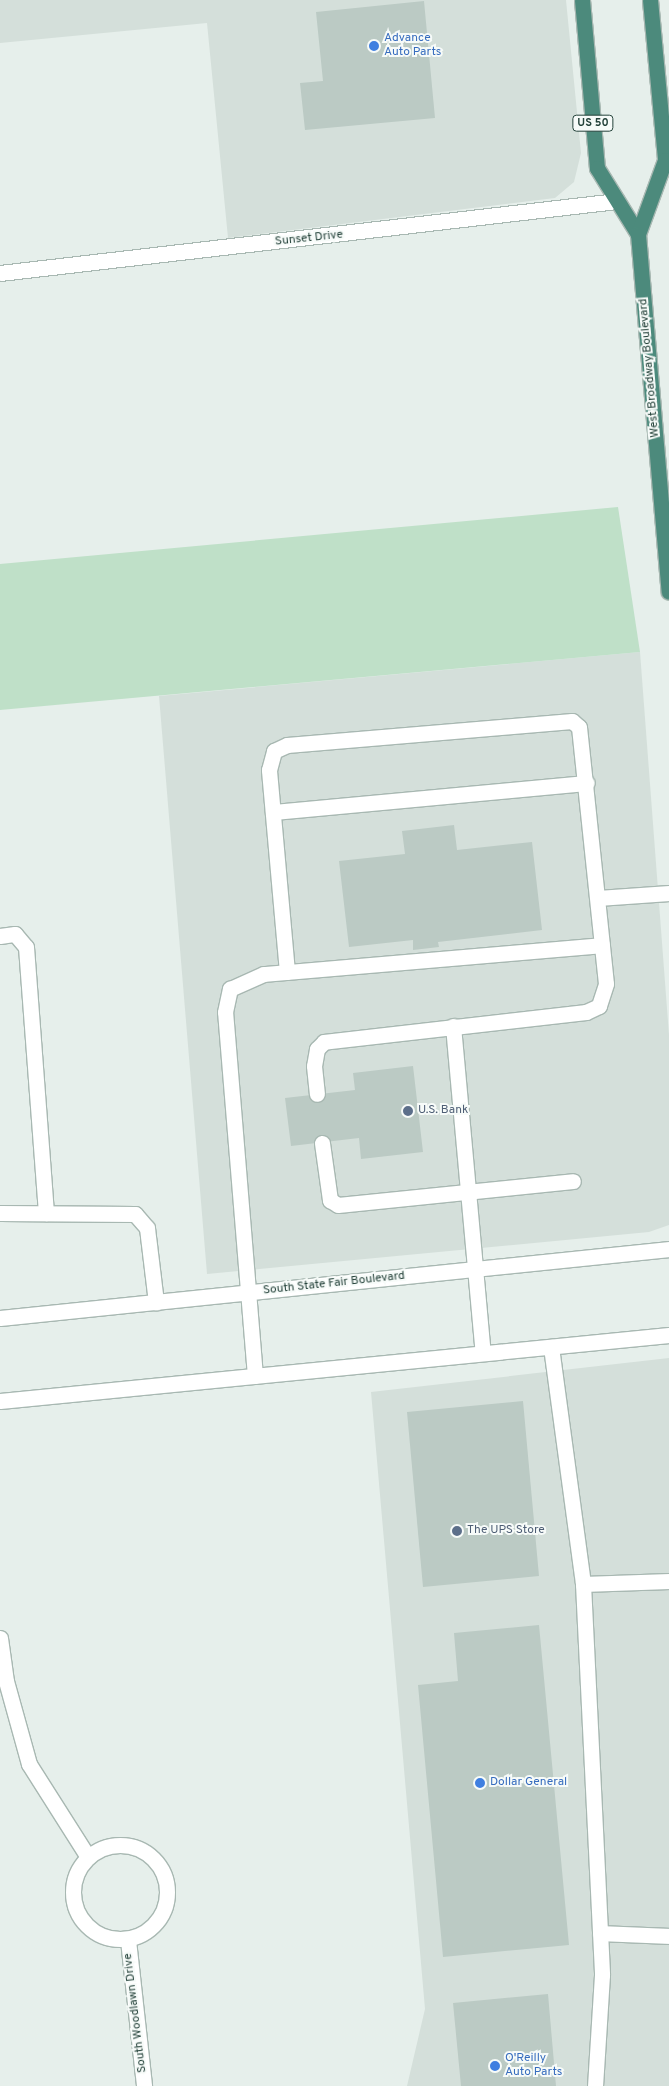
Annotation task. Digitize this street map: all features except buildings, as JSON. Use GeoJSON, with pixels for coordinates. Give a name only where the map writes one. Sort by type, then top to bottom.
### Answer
{"type":"FeatureCollection","features":[{"type":"Feature","properties":{"kind":"highway","name":"West Broadway Boulevard"},"geometry":{"type":"LineString","coordinates":[[582,0],[597,168],[638,234]]}},
{"type":"Feature","properties":{"kind":"highway","name":"West Broadway Boulevard"},"geometry":{"type":"LineString","coordinates":[[650,0],[666,126],[665,160],[638,234],[669,592]]}},
{"type":"Feature","properties":{"kind":"street","name":"Sunset Drive"},"geometry":{"type":"LineString","coordinates":[[0,273],[617,201]]}},
{"type":"Feature","properties":{"kind":"street"},"geometry":{"type":"LineString","coordinates":[[287,972],[269,760],[274,751],[286,745],[572,721],[583,735],[606,984],[599,1006],[586,1012],[324,1042],[317,1049],[314,1066],[317,1094]]}},
{"type":"Feature","properties":{"kind":"street"},"geometry":{"type":"LineString","coordinates":[[273,812],[587,783]]}},
{"type":"Feature","properties":{"kind":"street"},"geometry":{"type":"LineString","coordinates":[[598,898],[669,893]]}},
{"type":"Feature","properties":{"kind":"street"},"geometry":{"type":"LineString","coordinates":[[0,936],[15,934],[26,947],[46,1213]]}},
{"type":"Feature","properties":{"kind":"street"},"geometry":{"type":"LineString","coordinates":[[255,1376],[225,1001],[238,982],[287,972],[602,945]]}},
{"type":"Feature","properties":{"kind":"street"},"geometry":{"type":"LineString","coordinates":[[453,1026],[483,1354]]}},
{"type":"Feature","properties":{"kind":"street"},"geometry":{"type":"LineString","coordinates":[[322,1143],[330,1200],[338,1205],[573,1181]]}},
{"type":"Feature","properties":{"kind":"street"},"geometry":{"type":"LineString","coordinates":[[0,1213],[135,1214],[143,1219],[156,1302]]}},
{"type":"Feature","properties":{"kind":"street","name":"South State Fair Boulevard"},"geometry":{"type":"LineString","coordinates":[[0,1318],[669,1250]]}},
{"type":"Feature","properties":{"kind":"street"},"geometry":{"type":"LineString","coordinates":[[0,1401],[669,1335]]}},
{"type":"Feature","properties":{"kind":"street"},"geometry":{"type":"LineString","coordinates":[[551,1347],[583,1584],[600,1933],[594,2086]]}},
{"type":"Feature","properties":{"kind":"street"},"geometry":{"type":"LineString","coordinates":[[583,1584],[669,1581]]}},
{"type":"Feature","properties":{"kind":"street"},"geometry":{"type":"LineString","coordinates":[[0,1638],[6,1681],[29,1764],[88,1857]]}},
{"type":"Feature","properties":{"kind":"street","name":"South Woodlawn Drive"},"geometry":{"type":"LineString","coordinates":[[116,1845],[133,1847],[161,1867],[167,1886],[166,1907],[155,1925],[128,1940],[96,1934],[83,1923],[74,1903],[75,1879],[88,1857],[116,1845]]}},
{"type":"Feature","properties":{"kind":"street"},"geometry":{"type":"LineString","coordinates":[[600,1933],[669,1936]]}},
{"type":"Feature","properties":{"kind":"street","name":"South Woodlawn Drive"},"geometry":{"type":"LineString","coordinates":[[128,1940],[144,2086]]}},
{"type":"Feature","properties":{"kind":"shaded area"},"geometry":{"type":"Polygon","coordinates":[[[0,0],[566,0],[581,153],[574,182],[555,198],[228,238],[207,23],[0,43],[0,0]]]}},
{"type":"Feature","properties":{"kind":"shaded area"},"geometry":{"type":"Polygon","coordinates":[[[640,652],[669,1035],[669,1225],[649,1232],[207,1274],[159,696],[640,652]]]}},
{"type":"Feature","properties":{"kind":"shaded area"},"geometry":{"type":"Polygon","coordinates":[[[669,1358],[669,2086],[407,2086],[425,2009],[371,1392],[669,1358]]]}},
{"type":"Feature","properties":{"kind":"green space"},"geometry":{"type":"Polygon","coordinates":[[[618,507],[640,652],[0,710],[0,564],[618,507]]]}},
{"type":"Feature","properties":{"kind":"place","name":"Advance Auto Parts"},"geometry":{"type":"Point","coordinates":[374,46]}},
{"type":"Feature","properties":{"kind":"place","name":"U.S. Bank"},"geometry":{"type":"Point","coordinates":[408,1111]}},
{"type":"Feature","properties":{"kind":"place","name":"The UPS Store"},"geometry":{"type":"Point","coordinates":[457,1531]}},
{"type":"Feature","properties":{"kind":"place","name":"Dollar General"},"geometry":{"type":"Point","coordinates":[480,1783]}},
{"type":"Feature","properties":{"kind":"place","name":"O'Reilly Auto Parts"},"geometry":{"type":"Point","coordinates":[495,2066]}}]}
